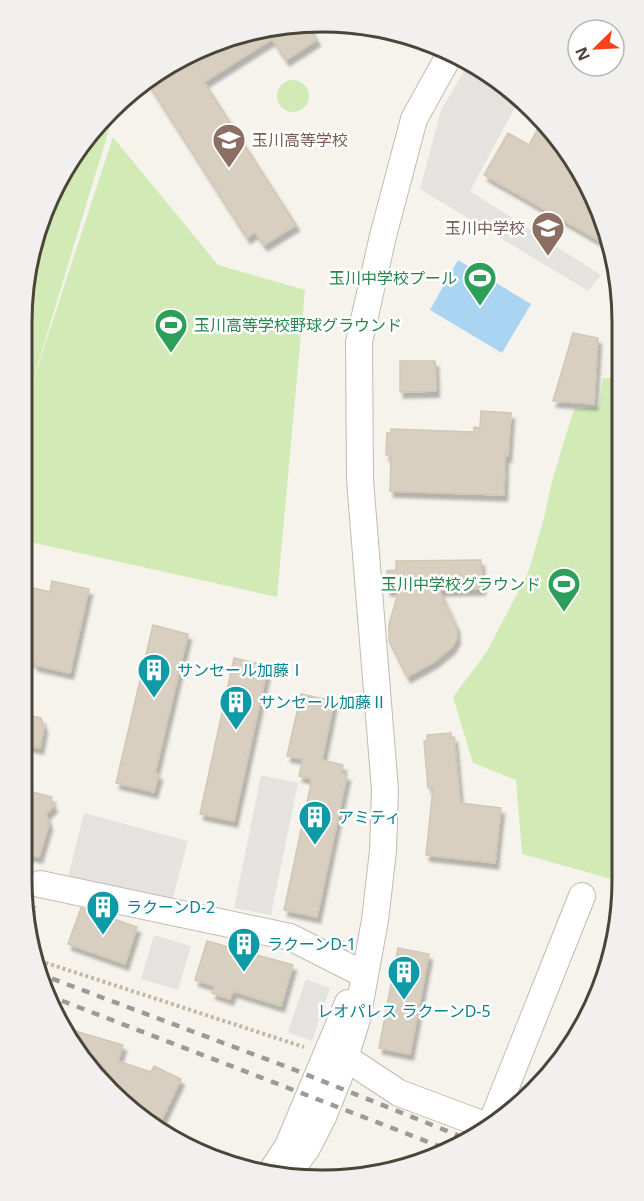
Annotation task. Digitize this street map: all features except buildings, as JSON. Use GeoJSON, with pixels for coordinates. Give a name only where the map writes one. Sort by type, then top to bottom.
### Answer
{"type":"FeatureCollection","features":[{"type":"Feature","properties":{"kind":"street"},"geometry":{"type":"LineString","coordinates":[[274,1166],[288,1146],[357,1019],[363,974],[375,920],[383,851],[385,790],[360,480],[359,342],[414,119],[447,60]]}},
{"type":"Feature","properties":{"kind":"street"},"geometry":{"type":"LineString","coordinates":[[40,884],[290,937],[363,974]]}},
{"type":"Feature","properties":{"kind":"street"},"geometry":{"type":"LineString","coordinates":[[496,1111],[582,896]]}},
{"type":"Feature","properties":{"kind":"street"},"geometry":{"type":"LineString","coordinates":[[336,1056],[399,1093],[480,1123]]}},
{"type":"Feature","properties":{"kind":"street"},"geometry":{"type":"LineString","coordinates":[[292,1168],[307,1148],[323,1117],[336,1056]]}},
{"type":"Feature","properties":{"kind":"path"},"geometry":{"type":"LineString","coordinates":[[44,962],[336,1056]]}},
{"type":"Feature","properties":{"kind":"green space"},"geometry":{"type":"Polygon","coordinates":[[[293,80],[305,84],[309,96],[305,108],[293,112],[281,108],[277,96],[281,84],[293,80]]]}},
{"type":"Feature","properties":{"kind":"green space","name":"玉川高等学校野球グラウンド"},"geometry":{"type":"Polygon","coordinates":[[[111,123],[32,384],[32,303],[41,247],[61,194],[70,177],[92,145],[111,123]]]}},
{"type":"Feature","properties":{"kind":"green space","name":"玉川高等学校野球グラウンド"},"geometry":{"type":"Polygon","coordinates":[[[113,137],[218,265],[305,290],[277,597],[32,542],[32,384],[113,137]]]}},
{"type":"Feature","properties":{"kind":"green space","name":"玉川中学校グラウンド"},"geometry":{"type":"Polygon","coordinates":[[[603,378],[612,378],[612,879],[522,854],[516,780],[473,763],[453,697],[486,653],[528,573],[574,409],[599,407],[603,378]]]}},
{"type":"Feature","properties":{"kind":"green space"},"geometry":{"type":"Polygon","coordinates":[[[515,1083],[524,1087],[514,1097],[508,1102],[515,1083]]]}},
{"type":"Feature","properties":{"kind":"shaded area"},"geometry":{"type":"Polygon","coordinates":[[[465,69],[516,106],[470,191],[601,275],[588,291],[420,189],[441,110],[465,69]]]}},
{"type":"Feature","properties":{"kind":"shaded area"},"geometry":{"type":"Polygon","coordinates":[[[261,775],[298,783],[271,915],[234,908],[261,775]]]}},
{"type":"Feature","properties":{"kind":"shaded area"},"geometry":{"type":"Polygon","coordinates":[[[84,813],[188,841],[171,905],[68,877],[84,813]]]}},
{"type":"Feature","properties":{"kind":"shaded area"},"geometry":{"type":"Polygon","coordinates":[[[154,935],[191,946],[178,990],[141,979],[154,935]]]}},
{"type":"Feature","properties":{"kind":"shaded area"},"geometry":{"type":"Polygon","coordinates":[[[306,979],[330,988],[312,1041],[288,1032],[306,979]]]}},
{"type":"Feature","properties":{"kind":"water","name":"玉川中学校プール"},"geometry":{"type":"Polygon","coordinates":[[[458,260],[531,304],[502,353],[430,310],[458,260]]]}},
{"type":"Feature","properties":{"kind":"railway"},"geometry":{"type":"LineString","coordinates":[[49,978],[290,1068],[458,1136]]}},
{"type":"Feature","properties":{"kind":"railway"},"geometry":{"type":"LineString","coordinates":[[58,999],[437,1145]]}},
{"type":"Feature","properties":{"kind":"place","name":"玉川高等学校"},"geometry":{"type":"Point","coordinates":[229,169]}},
{"type":"Feature","properties":{"kind":"place","name":"玉川中学校"},"geometry":{"type":"Point","coordinates":[548,257]}},
{"type":"Feature","properties":{"kind":"place","name":"玉川中学校プール"},"geometry":{"type":"Point","coordinates":[480,307]}},
{"type":"Feature","properties":{"kind":"place","name":"玉川高等学校野球グラウンド"},"geometry":{"type":"Point","coordinates":[171,354]}},
{"type":"Feature","properties":{"kind":"place","name":"玉川中学校グラウンド"},"geometry":{"type":"Point","coordinates":[564,613]}},
{"type":"Feature","properties":{"kind":"place","name":"サンセール加藤Ⅰ"},"geometry":{"type":"Point","coordinates":[154,699]}},
{"type":"Feature","properties":{"kind":"place","name":"サンセール加藤Ⅱ"},"geometry":{"type":"Point","coordinates":[236,731]}},
{"type":"Feature","properties":{"kind":"place","name":"アミティ"},"geometry":{"type":"Point","coordinates":[315,846]}},
{"type":"Feature","properties":{"kind":"place","name":"ラクーンD-2"},"geometry":{"type":"Point","coordinates":[103,936]}},
{"type":"Feature","properties":{"kind":"place","name":"ラクーンD-1"},"geometry":{"type":"Point","coordinates":[244,973]}},
{"type":"Feature","properties":{"kind":"place","name":"レオパレス ラクーンD-5"},"geometry":{"type":"Point","coordinates":[404,1001]}}]}
